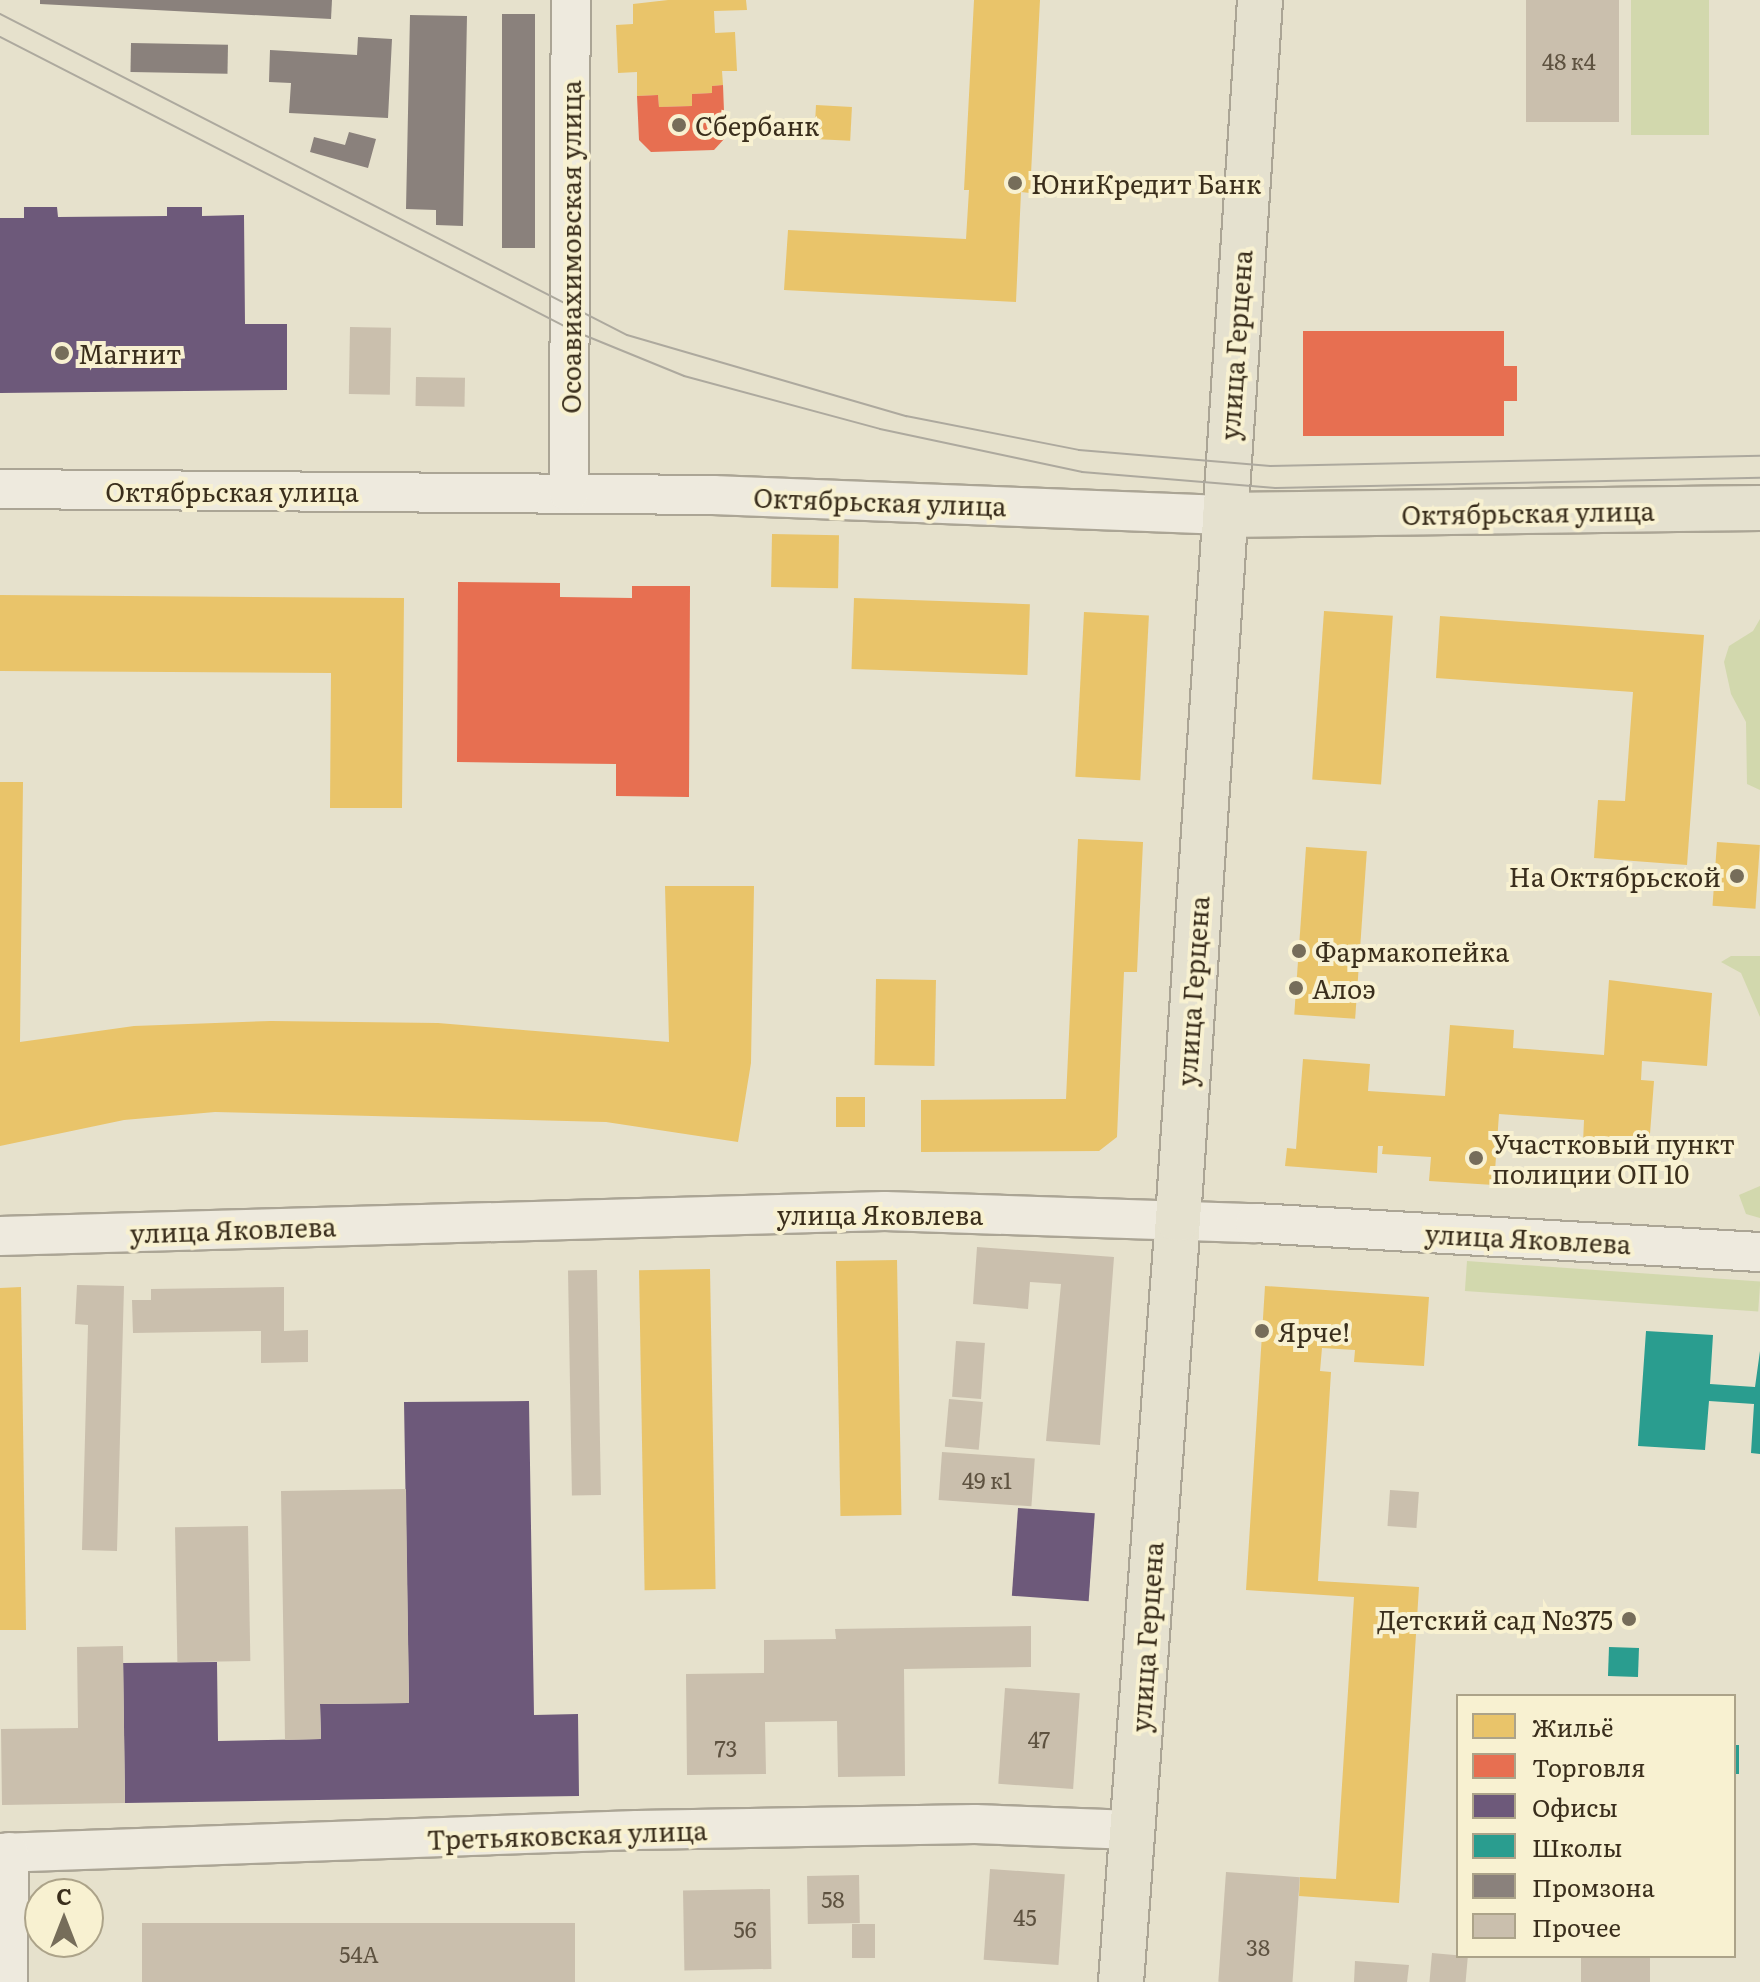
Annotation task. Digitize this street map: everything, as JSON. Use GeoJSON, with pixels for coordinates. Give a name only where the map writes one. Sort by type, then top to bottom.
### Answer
{"type":"FeatureCollection","features":[{"type":"Feature","properties":{"kind":"main road","name":"улица Герцена"},"geometry":{"type":"LineString","coordinates":[[1121,1982],[1178,1219],[1260,0]]}},
{"type":"Feature","properties":{"kind":"main road","name":"Октябрьская улица"},"geometry":{"type":"LineString","coordinates":[[1225,515],[1760,508]]}},
{"type":"Feature","properties":{"kind":"street","name":"Осоавиахимовская улица"},"geometry":{"type":"LineString","coordinates":[[569,493],[571,0]]}},
{"type":"Feature","properties":{"kind":"street","name":"Октябрьская улица"},"geometry":{"type":"LineString","coordinates":[[0,489],[569,493],[1225,515]]}},
{"type":"Feature","properties":{"kind":"street","name":"улица Яковлева"},"geometry":{"type":"LineString","coordinates":[[0,1236],[808,1212],[1178,1219],[1760,1252]]}},
{"type":"Feature","properties":{"kind":"street","name":"Третьяковская улица"},"geometry":{"type":"LineString","coordinates":[[4,1852],[637,1830],[975,1824],[1133,1830]]}},
{"type":"Feature","properties":{"kind":"street"},"geometry":{"type":"LineString","coordinates":[[4,1852],[8,1982]]}},
{"type":"Feature","properties":{"kind":"green space"},"geometry":{"type":"Polygon","coordinates":[[[1631,0],[1709,0],[1709,135],[1631,135],[1631,0]]]}},
{"type":"Feature","properties":{"kind":"green space"},"geometry":{"type":"Polygon","coordinates":[[[1760,619],[1760,790],[1747,784],[1746,722],[1731,694],[1724,662],[1729,646],[1753,631],[1760,619]]]}},
{"type":"Feature","properties":{"kind":"green space"},"geometry":{"type":"Polygon","coordinates":[[[1731,956],[1760,956],[1760,1017],[1741,973],[1721,962],[1731,956]]]}},
{"type":"Feature","properties":{"kind":"green space"},"geometry":{"type":"Polygon","coordinates":[[[1760,1186],[1760,1218],[1746,1214],[1739,1195],[1760,1186]]]}},
{"type":"Feature","properties":{"kind":"green space"},"geometry":{"type":"Polygon","coordinates":[[[1467,1261],[1760,1281],[1758,1311],[1465,1291],[1467,1261]]]}},
{"type":"Feature","properties":{"kind":"building: Жильё"},"geometry":{"type":"Polygon","coordinates":[[[668,0],[746,0],[747,10],[714,11],[715,33],[735,32],[737,71],[722,71],[723,85],[712,86],[712,93],[692,94],[692,106],[659,107],[658,95],[637,96],[637,72],[618,73],[616,25],[633,24],[633,4],[668,0]]]}},
{"type":"Feature","properties":{"kind":"building: Жильё"},"geometry":{"type":"Polygon","coordinates":[[[974,0],[1040,0],[1030,193],[1021,192],[1016,302],[784,290],[788,230],[966,239],[969,190],[964,190],[974,0]]]}},
{"type":"Feature","properties":{"kind":"building: Жильё"},"geometry":{"type":"Polygon","coordinates":[[[816,105],[852,107],[850,141],[814,139],[816,105]]]}},
{"type":"Feature","properties":{"kind":"building: Жильё"},"geometry":{"type":"Polygon","coordinates":[[[772,534],[839,535],[838,588],[771,587],[772,534]]]}},
{"type":"Feature","properties":{"kind":"building: Жильё"},"geometry":{"type":"Polygon","coordinates":[[[0,595],[404,598],[402,808],[330,808],[331,673],[0,671],[0,595]]]}},
{"type":"Feature","properties":{"kind":"building: Жильё"},"geometry":{"type":"Polygon","coordinates":[[[854,598],[1030,604],[1027,675],[852,669],[854,598]]]}},
{"type":"Feature","properties":{"kind":"building: Жильё"},"geometry":{"type":"Polygon","coordinates":[[[1324,611],[1393,616],[1381,784],[1312,780],[1324,611]]]}},
{"type":"Feature","properties":{"kind":"building: Жильё"},"geometry":{"type":"Polygon","coordinates":[[[1084,612],[1149,615],[1140,780],[1075,777],[1084,612]]]}},
{"type":"Feature","properties":{"kind":"building: Жильё"},"geometry":{"type":"Polygon","coordinates":[[[1440,616],[1704,635],[1687,865],[1594,858],[1598,800],[1625,801],[1633,692],[1436,678],[1440,616]]]}},
{"type":"Feature","properties":{"kind":"building: Жильё"},"geometry":{"type":"Polygon","coordinates":[[[0,782],[23,782],[20,1042],[134,1026],[271,1021],[438,1023],[669,1042],[665,886],[754,886],[751,1063],[738,1142],[606,1122],[215,1112],[124,1120],[0,1146],[0,782]]]}},
{"type":"Feature","properties":{"kind":"building: Жильё"},"geometry":{"type":"Polygon","coordinates":[[[1078,839],[1143,842],[1137,972],[1124,972],[1117,1137],[1099,1151],[921,1152],[921,1100],[1066,1099],[1078,839]]]}},
{"type":"Feature","properties":{"kind":"building: Жильё","name":"На Октябрьской"},"geometry":{"type":"Polygon","coordinates":[[[1717,842],[1760,845],[1755,909],[1713,906],[1717,842]]]}},
{"type":"Feature","properties":{"kind":"building: Жильё"},"geometry":{"type":"Polygon","coordinates":[[[1306,847],[1367,851],[1355,1019],[1294,1015],[1306,847]]]}},
{"type":"Feature","properties":{"kind":"building: Жильё"},"geometry":{"type":"Polygon","coordinates":[[[876,979],[936,980],[934,1066],[874,1065],[876,979]]]}},
{"type":"Feature","properties":{"kind":"building: Жильё"},"geometry":{"type":"Polygon","coordinates":[[[1609,980],[1712,993],[1707,1066],[1642,1061],[1641,1080],[1654,1081],[1649,1147],[1583,1143],[1584,1120],[1499,1114],[1494,1185],[1429,1181],[1431,1157],[1382,1154],[1383,1146],[1378,1146],[1377,1173],[1285,1166],[1287,1148],[1296,1149],[1303,1059],[1370,1064],[1368,1091],[1445,1096],[1450,1025],[1514,1030],[1513,1048],[1604,1055],[1609,980]]]}},
{"type":"Feature","properties":{"kind":"building: Жильё"},"geometry":{"type":"Polygon","coordinates":[[[836,1097],[865,1097],[865,1127],[836,1127],[836,1097]]]}},
{"type":"Feature","properties":{"kind":"building: Жильё"},"geometry":{"type":"Polygon","coordinates":[[[897,1260],[901,1515],[840,1516],[836,1261],[897,1260]]]}},
{"type":"Feature","properties":{"kind":"building: Жильё"},"geometry":{"type":"Polygon","coordinates":[[[710,1269],[716,1589],[645,1590],[639,1270],[710,1269]]]}},
{"type":"Feature","properties":{"kind":"building: Жильё"},"geometry":{"type":"Polygon","coordinates":[[[1265,1286],[1429,1297],[1424,1366],[1354,1362],[1355,1350],[1322,1348],[1320,1371],[1331,1372],[1318,1581],[1419,1587],[1399,1903],[1299,1896],[1300,1877],[1336,1879],[1354,1597],[1246,1590],[1265,1286]]]}},
{"type":"Feature","properties":{"kind":"building: Жильё"},"geometry":{"type":"Polygon","coordinates":[[[21,1287],[26,1630],[0,1630],[0,1288],[21,1287]]]}},
{"type":"Feature","properties":{"kind":"building: Торговля"},"geometry":{"type":"Polygon","coordinates":[[[723,85],[725,138],[714,150],[651,152],[639,140],[637,96],[658,95],[659,107],[692,106],[692,94],[712,93],[712,86],[723,85]]]}},
{"type":"Feature","properties":{"kind":"building: Торговля"},"geometry":{"type":"Polygon","coordinates":[[[1303,331],[1504,331],[1504,366],[1517,366],[1517,401],[1504,401],[1504,436],[1303,436],[1303,331]]]}},
{"type":"Feature","properties":{"kind":"building: Торговля"},"geometry":{"type":"Polygon","coordinates":[[[458,582],[560,583],[560,597],[632,598],[632,586],[690,586],[689,797],[616,796],[616,764],[457,762],[458,582]]]}},
{"type":"Feature","properties":{"kind":"building: Офисы"},"geometry":{"type":"Polygon","coordinates":[[[24,207],[57,207],[58,217],[167,216],[167,207],[202,207],[202,216],[244,215],[245,324],[287,324],[287,390],[0,393],[0,218],[24,218],[24,207]]]}},
{"type":"Feature","properties":{"kind":"building: Офисы"},"geometry":{"type":"Polygon","coordinates":[[[529,1401],[534,1715],[578,1714],[579,1796],[125,1803],[123,1663],[217,1662],[218,1741],[321,1739],[320,1704],[409,1703],[404,1402],[529,1401]]]}},
{"type":"Feature","properties":{"kind":"building: Офисы"},"geometry":{"type":"Polygon","coordinates":[[[1018,1508],[1095,1513],[1089,1601],[1012,1596],[1018,1508]]]}},
{"type":"Feature","properties":{"kind":"building: Школы"},"geometry":{"type":"Polygon","coordinates":[[[1646,1331],[1713,1335],[1710,1384],[1755,1387],[1760,1351],[1760,1454],[1751,1453],[1754,1404],[1709,1401],[1705,1450],[1638,1446],[1646,1331]]]}},
{"type":"Feature","properties":{"kind":"building: Школы"},"geometry":{"type":"Polygon","coordinates":[[[1609,1647],[1639,1648],[1638,1677],[1608,1676],[1609,1647]]]}},
{"type":"Feature","properties":{"kind":"building: Школы"},"geometry":{"type":"Polygon","coordinates":[[[1736,1745],[1739,1745],[1739,1774],[1736,1774],[1736,1745]]]}},
{"type":"Feature","properties":{"kind":"building: Промзона"},"geometry":{"type":"Polygon","coordinates":[[[40,0],[332,0],[331,19],[40,4],[40,0]]]}},
{"type":"Feature","properties":{"kind":"building: Промзона"},"geometry":{"type":"Polygon","coordinates":[[[502,14],[535,14],[535,248],[502,248],[502,14]]]}},
{"type":"Feature","properties":{"kind":"building: Промзона"},"geometry":{"type":"Polygon","coordinates":[[[410,15],[467,16],[463,226],[436,225],[436,210],[406,209],[410,15]]]}},
{"type":"Feature","properties":{"kind":"building: Промзона"},"geometry":{"type":"Polygon","coordinates":[[[358,37],[392,39],[388,118],[289,113],[291,83],[269,82],[270,50],[357,55],[358,37]]]}},
{"type":"Feature","properties":{"kind":"building: Промзона"},"geometry":{"type":"Polygon","coordinates":[[[131,43],[228,45],[227,74],[130,72],[131,43]]]}},
{"type":"Feature","properties":{"kind":"building: Промзона"},"geometry":{"type":"Polygon","coordinates":[[[349,132],[376,139],[368,168],[310,152],[314,137],[345,145],[349,132]]]}},
{"type":"Feature","properties":{"kind":"building: Прочее"},"geometry":{"type":"Polygon","coordinates":[[[1526,0],[1619,0],[1619,122],[1526,122],[1526,0]]]}},
{"type":"Feature","properties":{"kind":"building: Прочее"},"geometry":{"type":"Polygon","coordinates":[[[350,327],[391,328],[390,395],[349,394],[350,327]]]}},
{"type":"Feature","properties":{"kind":"building: Прочее"},"geometry":{"type":"Polygon","coordinates":[[[416,377],[465,378],[464,407],[415,406],[416,377]]]}},
{"type":"Feature","properties":{"kind":"building: Прочее"},"geometry":{"type":"Polygon","coordinates":[[[977,1247],[1114,1257],[1100,1445],[1046,1441],[1061,1284],[1030,1282],[1028,1309],[973,1304],[977,1247]]]}},
{"type":"Feature","properties":{"kind":"building: Прочее"},"geometry":{"type":"Polygon","coordinates":[[[597,1270],[601,1495],[572,1495],[568,1271],[597,1270]]]}},
{"type":"Feature","properties":{"kind":"building: Прочее"},"geometry":{"type":"Polygon","coordinates":[[[77,1285],[124,1286],[117,1551],[82,1550],[88,1325],[75,1324],[77,1285]]]}},
{"type":"Feature","properties":{"kind":"building: Прочее"},"geometry":{"type":"Polygon","coordinates":[[[284,1287],[284,1331],[308,1330],[308,1362],[261,1363],[261,1331],[133,1333],[132,1300],[151,1300],[151,1289],[284,1287]]]}},
{"type":"Feature","properties":{"kind":"building: Прочее"},"geometry":{"type":"Polygon","coordinates":[[[956,1341],[985,1343],[981,1399],[952,1397],[956,1341]]]}},
{"type":"Feature","properties":{"kind":"building: Прочее"},"geometry":{"type":"Polygon","coordinates":[[[949,1399],[983,1402],[979,1450],[945,1447],[949,1399]]]}},
{"type":"Feature","properties":{"kind":"building: Прочее"},"geometry":{"type":"Polygon","coordinates":[[[942,1452],[1035,1458],[1031,1506],[939,1500],[942,1452]]]}},
{"type":"Feature","properties":{"kind":"building: Прочее"},"geometry":{"type":"Polygon","coordinates":[[[406,1489],[409,1703],[320,1704],[321,1739],[285,1740],[281,1491],[406,1489]]]}},
{"type":"Feature","properties":{"kind":"building: Прочее"},"geometry":{"type":"Polygon","coordinates":[[[1390,1490],[1419,1492],[1416,1528],[1387,1526],[1390,1490]]]}},
{"type":"Feature","properties":{"kind":"building: Прочее"},"geometry":{"type":"Polygon","coordinates":[[[248,1526],[250,1661],[177,1662],[175,1527],[248,1526]]]}},
{"type":"Feature","properties":{"kind":"building: Прочее"},"geometry":{"type":"Polygon","coordinates":[[[1031,1626],[1031,1667],[904,1669],[905,1776],[838,1777],[837,1721],[765,1722],[766,1774],[687,1775],[686,1674],[764,1673],[764,1640],[836,1639],[835,1629],[1031,1626]]]}},
{"type":"Feature","properties":{"kind":"building: Прочее"},"geometry":{"type":"Polygon","coordinates":[[[123,1646],[125,1803],[2,1805],[1,1729],[78,1728],[77,1647],[123,1646]]]}},
{"type":"Feature","properties":{"kind":"building: Прочее"},"geometry":{"type":"Polygon","coordinates":[[[1005,1688],[1080,1693],[1073,1789],[998,1784],[1005,1688]]]}},
{"type":"Feature","properties":{"kind":"building: Прочее"},"geometry":{"type":"Polygon","coordinates":[[[990,1869],[1065,1874],[1058,1965],[984,1960],[990,1869]]]}},
{"type":"Feature","properties":{"kind":"building: Прочее"},"geometry":{"type":"Polygon","coordinates":[[[1226,1872],[1300,1877],[1292,1982],[1218,1982],[1226,1872]]]}},
{"type":"Feature","properties":{"kind":"building: Прочее"},"geometry":{"type":"Polygon","coordinates":[[[859,1875],[860,1923],[808,1924],[807,1876],[859,1875]]]}},
{"type":"Feature","properties":{"kind":"building: Прочее"},"geometry":{"type":"Polygon","coordinates":[[[770,1889],[771,1969],[684,1971],[683,1891],[770,1889]]]}},
{"type":"Feature","properties":{"kind":"building: Прочее"},"geometry":{"type":"Polygon","coordinates":[[[142,1923],[575,1923],[575,1982],[142,1982],[142,1923]]]}},
{"type":"Feature","properties":{"kind":"building: Прочее"},"geometry":{"type":"Polygon","coordinates":[[[852,1924],[875,1924],[875,1958],[852,1958],[852,1924]]]}},
{"type":"Feature","properties":{"kind":"building: Прочее"},"geometry":{"type":"Polygon","coordinates":[[[1432,1953],[1468,1958],[1466,1982],[1429,1982],[1432,1953]]]}},
{"type":"Feature","properties":{"kind":"building: Прочее"},"geometry":{"type":"Polygon","coordinates":[[[1581,1958],[1650,1958],[1650,1982],[1581,1982],[1581,1958]]]}},
{"type":"Feature","properties":{"kind":"building: Прочее"},"geometry":{"type":"Polygon","coordinates":[[[1355,1961],[1409,1965],[1407,1982],[1354,1982],[1355,1961]]]}},
{"type":"Feature","properties":{"kind":"tram line"},"geometry":{"type":"LineString","coordinates":[[0,14],[627,335],[906,416],[1079,450],[1270,466],[1760,456]]}},
{"type":"Feature","properties":{"kind":"tram line"},"geometry":{"type":"LineString","coordinates":[[0,37],[574,331],[684,376],[880,429],[1082,472],[1275,488],[1760,478]]}},
{"type":"Feature","properties":{"kind":"place","name":"Сбербанк"},"geometry":{"type":"Point","coordinates":[679,125]}},
{"type":"Feature","properties":{"kind":"place","name":"ЮниКредит Банк"},"geometry":{"type":"Point","coordinates":[1015,183]}},
{"type":"Feature","properties":{"kind":"place","name":"Магнит"},"geometry":{"type":"Point","coordinates":[62,353]}},
{"type":"Feature","properties":{"kind":"place","name":"На Октябрьской"},"geometry":{"type":"Point","coordinates":[1737,876]}},
{"type":"Feature","properties":{"kind":"place","name":"Фармакопейка"},"geometry":{"type":"Point","coordinates":[1299,951]}},
{"type":"Feature","properties":{"kind":"place","name":"Алоэ"},"geometry":{"type":"Point","coordinates":[1296,988]}},
{"type":"Feature","properties":{"kind":"place","name":"Участковый пункт полиции ОП 10"},"geometry":{"type":"Point","coordinates":[1476,1158]}},
{"type":"Feature","properties":{"kind":"place","name":"Ярче!"},"geometry":{"type":"Point","coordinates":[1262,1331]}},
{"type":"Feature","properties":{"kind":"place","name":"Детский сад №375"},"geometry":{"type":"Point","coordinates":[1629,1619]}}]}
